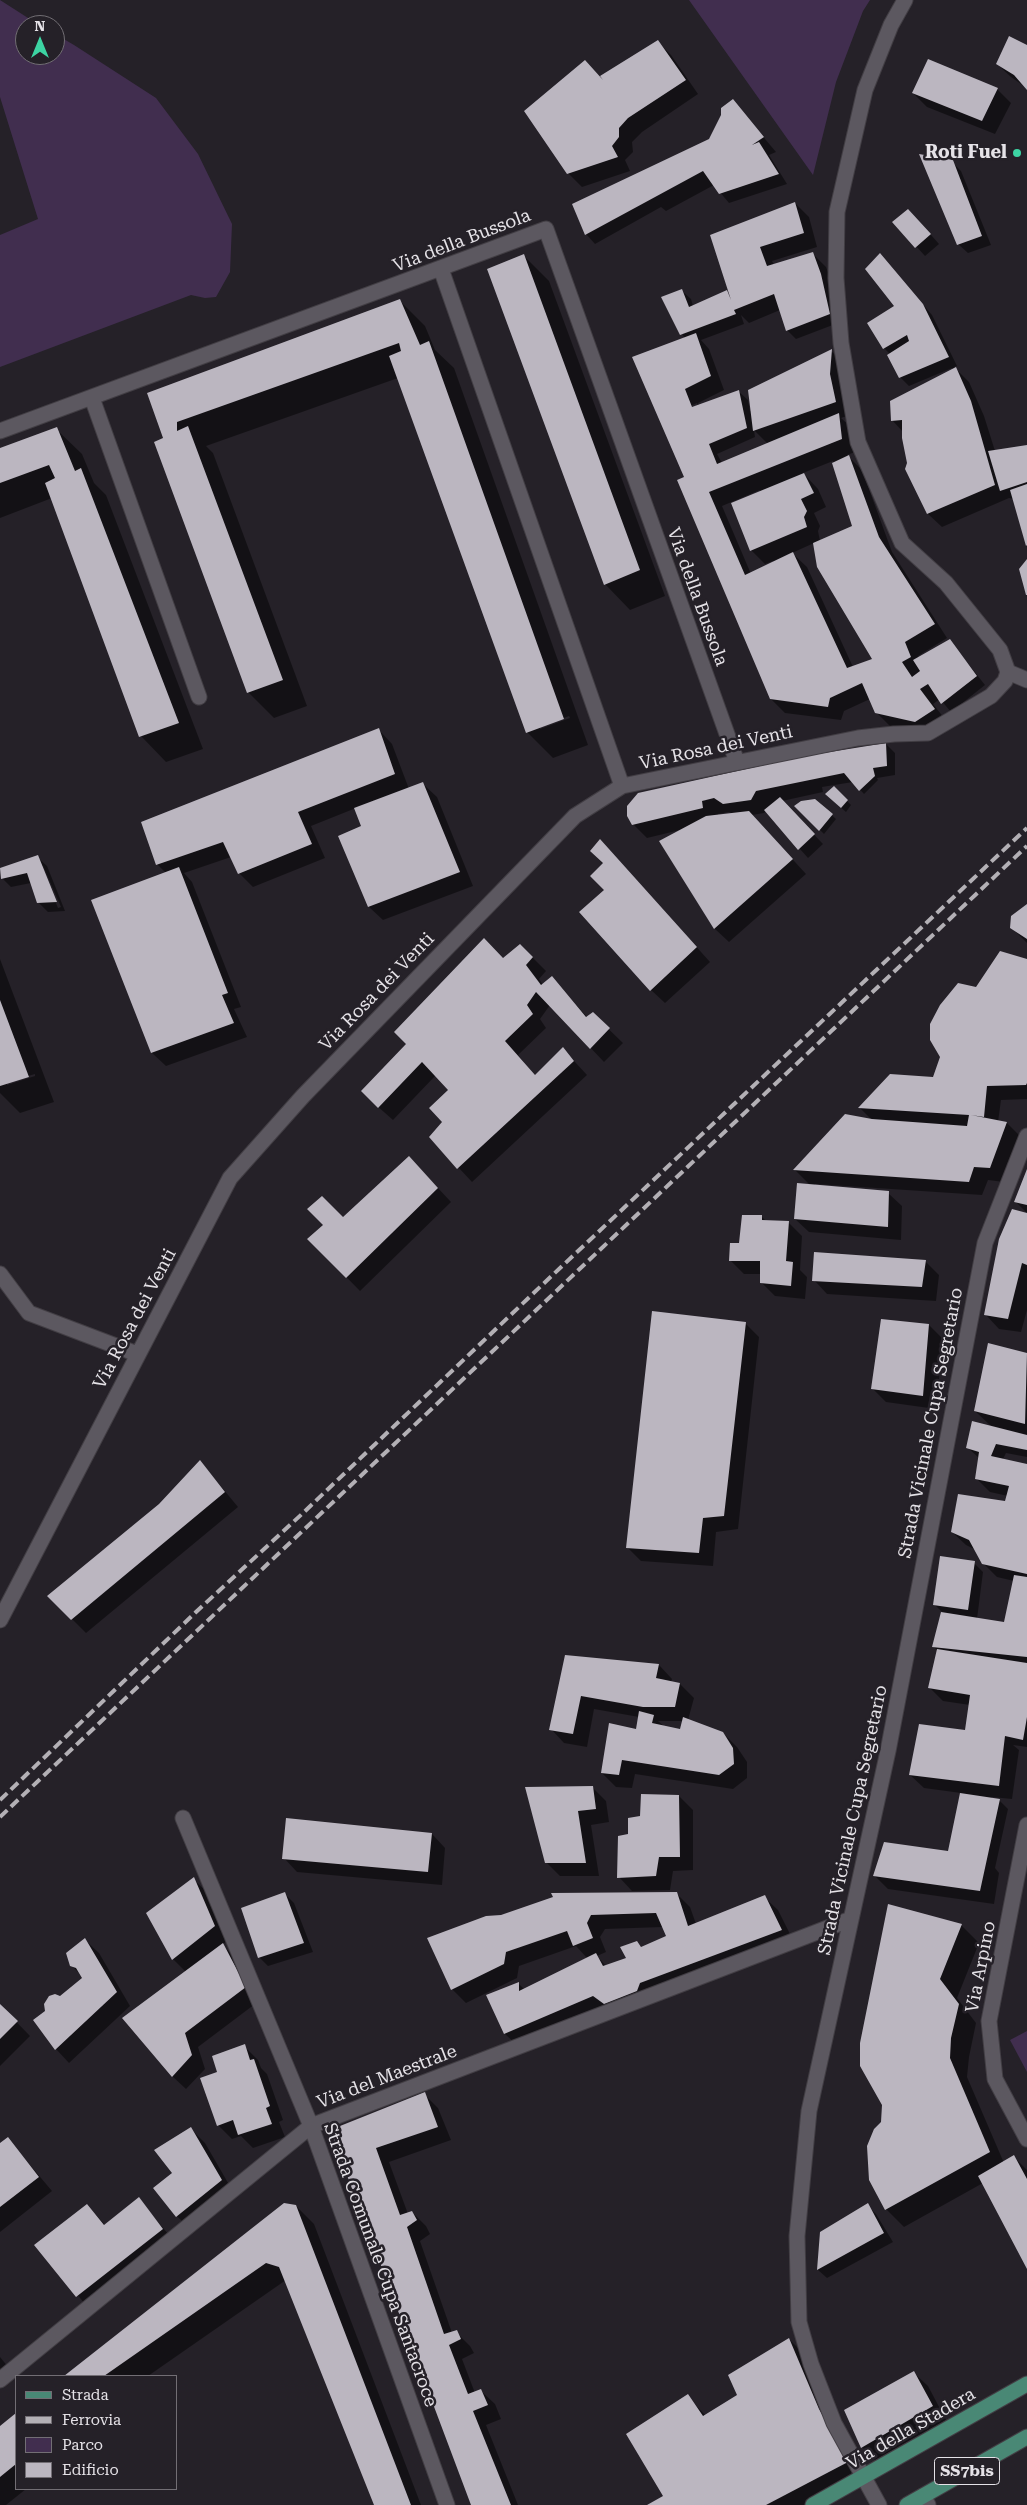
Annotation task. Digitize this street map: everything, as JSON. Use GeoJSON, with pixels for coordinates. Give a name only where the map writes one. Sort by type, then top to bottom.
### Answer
{"type":"FeatureCollection","features":[{"type":"Feature","properties":{"kind":"main road","name":"Via della Stadera"},"geometry":{"type":"LineString","coordinates":[[813,2505],[1027,2384]]}},
{"type":"Feature","properties":{"kind":"main road","name":"SS7bis"},"geometry":{"type":"LineString","coordinates":[[906,2505],[925,2501],[1027,2438]]}},
{"type":"Feature","properties":{"kind":"street"},"geometry":{"type":"LineString","coordinates":[[905,0],[890,25],[865,90],[837,212],[836,278],[841,343],[858,442],[902,543],[946,583],[1000,650],[1008,672],[1027,680]]}},
{"type":"Feature","properties":{"kind":"street","name":"Via della Bussola"},"geometry":{"type":"LineString","coordinates":[[0,431],[546,229],[737,762]]}},
{"type":"Feature","properties":{"kind":"street"},"geometry":{"type":"LineString","coordinates":[[441,269],[622,786]]}},
{"type":"Feature","properties":{"kind":"street"},"geometry":{"type":"LineString","coordinates":[[92,398],[199,697]]}},
{"type":"Feature","properties":{"kind":"street","name":"Via Rosa dei Venti"},"geometry":{"type":"LineString","coordinates":[[0,1620],[230,1178],[303,1096],[575,816],[622,786],[858,738],[928,733],[991,696],[1005,681],[1008,672]]}},
{"type":"Feature","properties":{"kind":"street","name":"Strada Vicinale Cupa Segretario"},"geometry":{"type":"LineString","coordinates":[[879,2505],[834,2423],[811,2364],[799,2322],[797,2236],[809,2111],[888,1751],[985,1243],[1027,1136]]}},
{"type":"Feature","properties":{"kind":"street"},"geometry":{"type":"LineString","coordinates":[[0,1274],[29,1313],[137,1354]]}},
{"type":"Feature","properties":{"kind":"street","name":"Strada Comunale Cupa Santacroce"},"geometry":{"type":"LineString","coordinates":[[182,1818],[311,2126],[447,2505]]}},
{"type":"Feature","properties":{"kind":"street","name":"Via Arpino"},"geometry":{"type":"LineString","coordinates":[[1027,1824],[988,2021],[995,2079],[1027,2139]]}},
{"type":"Feature","properties":{"kind":"street","name":"Via del Maestrale"},"geometry":{"type":"LineString","coordinates":[[0,2380],[311,2126],[852,1919]]}},
{"type":"Feature","properties":{"kind":"green space"},"geometry":{"type":"Polygon","coordinates":[[[0,0],[23,15],[15,15],[15,65],[65,65],[65,40],[156,98],[198,154],[232,224],[230,272],[216,297],[205,298],[191,295],[0,367],[0,235],[38,219],[0,97],[0,0]]]}},
{"type":"Feature","properties":{"kind":"green space"},"geometry":{"type":"Polygon","coordinates":[[[689,0],[870,0],[863,11],[836,82],[813,175],[689,0]]]}},
{"type":"Feature","properties":{"kind":"green space"},"geometry":{"type":"Polygon","coordinates":[[[1027,2031],[1027,2072],[1010,2040],[1027,2031]]]}},
{"type":"Feature","properties":{"kind":"building"},"geometry":{"type":"Polygon","coordinates":[[[1009,36],[1027,45],[1027,90],[1014,75],[996,64],[1009,36]]]}},
{"type":"Feature","properties":{"kind":"building"},"geometry":{"type":"Polygon","coordinates":[[[658,40],[686,80],[628,118],[619,128],[619,137],[612,146],[618,157],[567,174],[524,111],[585,60],[603,80],[600,76],[658,40]]]}},
{"type":"Feature","properties":{"kind":"building"},"geometry":{"type":"Polygon","coordinates":[[[928,59],[998,88],[982,121],[912,93],[928,59]]]}},
{"type":"Feature","properties":{"kind":"building"},"geometry":{"type":"Polygon","coordinates":[[[733,99],[764,137],[752,145],[759,142],[779,174],[719,194],[703,171],[585,235],[572,204],[709,139],[721,115],[721,108],[733,99]]]}},
{"type":"Feature","properties":{"kind":"building"},"geometry":{"type":"Polygon","coordinates":[[[919,154],[953,160],[982,236],[957,245],[919,154]]]}},
{"type":"Feature","properties":{"kind":"building"},"geometry":{"type":"Polygon","coordinates":[[[795,202],[804,233],[760,247],[767,266],[813,252],[821,274],[830,314],[786,331],[774,294],[734,310],[736,314],[680,335],[661,297],[682,289],[689,307],[727,290],[731,300],[710,235],[795,202]]]}},
{"type":"Feature","properties":{"kind":"building"},"geometry":{"type":"Polygon","coordinates":[[[908,209],[931,234],[915,248],[892,222],[908,209]]]}},
{"type":"Feature","properties":{"kind":"building"},"geometry":{"type":"Polygon","coordinates":[[[880,253],[923,304],[949,357],[899,378],[887,355],[909,341],[907,335],[883,349],[867,323],[894,306],[865,269],[880,253]]]}},
{"type":"Feature","properties":{"kind":"building"},"geometry":{"type":"Polygon","coordinates":[[[524,254],[640,570],[604,585],[487,269],[524,254]]]}},
{"type":"Feature","properties":{"kind":"building"},"geometry":{"type":"Polygon","coordinates":[[[400,299],[420,345],[429,341],[564,719],[526,733],[389,356],[401,351],[399,343],[177,422],[177,431],[188,426],[283,680],[247,693],[154,442],[163,438],[147,393],[400,299]]]}},
{"type":"Feature","properties":{"kind":"building"},"geometry":{"type":"Polygon","coordinates":[[[696,333],[711,376],[685,389],[692,407],[739,390],[747,428],[709,444],[717,464],[839,413],[842,439],[709,492],[745,575],[793,552],[847,668],[872,659],[817,567],[813,543],[852,526],[832,463],[849,455],[879,537],[935,624],[905,642],[911,657],[902,662],[912,677],[920,671],[913,660],[950,639],[977,676],[941,704],[928,684],[920,689],[935,709],[915,722],[875,713],[862,683],[830,698],[828,707],[770,699],[677,480],[684,477],[632,357],[696,333]]]}},
{"type":"Feature","properties":{"kind":"building"},"geometry":{"type":"Polygon","coordinates":[[[832,349],[830,374],[836,402],[753,431],[748,390],[832,349]]]}},
{"type":"Feature","properties":{"kind":"building"},"geometry":{"type":"Polygon","coordinates":[[[956,367],[971,401],[995,485],[927,514],[905,469],[907,463],[902,438],[902,420],[891,421],[890,401],[956,367]]]}},
{"type":"Feature","properties":{"kind":"building"},"geometry":{"type":"Polygon","coordinates":[[[57,427],[75,471],[81,468],[179,723],[139,737],[45,483],[55,478],[49,465],[0,483],[0,448],[57,427]]]}},
{"type":"Feature","properties":{"kind":"building"},"geometry":{"type":"Polygon","coordinates":[[[1027,445],[1027,482],[1000,491],[988,451],[1027,445]]]}},
{"type":"Feature","properties":{"kind":"building"},"geometry":{"type":"Polygon","coordinates":[[[804,473],[814,493],[801,499],[807,511],[804,517],[807,527],[750,551],[731,503],[804,473]]]}},
{"type":"Feature","properties":{"kind":"building"},"geometry":{"type":"Polygon","coordinates":[[[1027,484],[1027,545],[1026,546],[1010,490],[1027,484]]]}},
{"type":"Feature","properties":{"kind":"building"},"geometry":{"type":"Polygon","coordinates":[[[1027,559],[1027,595],[1026,595],[1019,569],[1027,559]]]}},
{"type":"Feature","properties":{"kind":"building"},"geometry":{"type":"Polygon","coordinates":[[[379,728],[395,774],[298,812],[312,844],[238,874],[223,842],[156,865],[141,822],[379,728]]]}},
{"type":"Feature","properties":{"kind":"building"},"geometry":{"type":"Polygon","coordinates":[[[886,743],[887,766],[873,768],[875,776],[859,791],[844,773],[756,791],[751,800],[723,804],[714,798],[702,801],[703,808],[632,825],[627,816],[627,806],[638,793],[805,756],[886,743]]]}},
{"type":"Feature","properties":{"kind":"building"},"geometry":{"type":"Polygon","coordinates":[[[423,782],[460,872],[368,907],[338,836],[361,826],[354,808],[423,782]]]}},
{"type":"Feature","properties":{"kind":"building"},"geometry":{"type":"Polygon","coordinates":[[[834,786],[848,800],[841,808],[825,794],[834,786]]]}},
{"type":"Feature","properties":{"kind":"building"},"geometry":{"type":"Polygon","coordinates":[[[780,797],[815,834],[798,850],[764,810],[780,797]]]}},
{"type":"Feature","properties":{"kind":"building"},"geometry":{"type":"Polygon","coordinates":[[[815,799],[833,814],[819,831],[794,806],[801,801],[815,799]]]}},
{"type":"Feature","properties":{"kind":"building"},"geometry":{"type":"Polygon","coordinates":[[[749,811],[793,859],[714,929],[659,841],[706,816],[749,811]]]}},
{"type":"Feature","properties":{"kind":"building"},"geometry":{"type":"Polygon","coordinates":[[[600,839],[697,947],[650,991],[579,912],[604,890],[590,876],[603,863],[590,851],[600,839]]]}},
{"type":"Feature","properties":{"kind":"building"},"geometry":{"type":"Polygon","coordinates":[[[38,855],[57,902],[37,903],[27,873],[1,879],[0,868],[38,855]]]}},
{"type":"Feature","properties":{"kind":"building"},"geometry":{"type":"Polygon","coordinates":[[[179,867],[228,993],[222,995],[234,1023],[151,1053],[91,900],[179,867]]]}},
{"type":"Feature","properties":{"kind":"building"},"geometry":{"type":"Polygon","coordinates":[[[1027,904],[1027,939],[1010,928],[1011,916],[1027,904]]]}},
{"type":"Feature","properties":{"kind":"building"},"geometry":{"type":"Polygon","coordinates":[[[484,938],[503,958],[520,944],[533,957],[526,965],[541,985],[552,976],[586,1017],[593,1012],[610,1028],[590,1049],[536,992],[527,1005],[533,1014],[505,1041],[535,1075],[563,1047],[574,1061],[457,1169],[429,1137],[442,1122],[429,1108],[448,1090],[422,1062],[378,1108],[361,1091],[406,1044],[394,1032],[484,938]]]}},
{"type":"Feature","properties":{"kind":"building"},"geometry":{"type":"Polygon","coordinates":[[[1000,951],[1027,959],[1027,1083],[1026,1085],[987,1086],[984,1117],[971,1115],[1007,1122],[990,1168],[974,1167],[969,1182],[793,1170],[845,1114],[872,1119],[967,1126],[969,1115],[858,1108],[890,1074],[933,1077],[940,1057],[930,1040],[930,1024],[940,1005],[958,983],[976,987],[1000,951]]]}},
{"type":"Feature","properties":{"kind":"building"},"geometry":{"type":"Polygon","coordinates":[[[0,1000],[29,1077],[0,1086],[0,1000]]]}},
{"type":"Feature","properties":{"kind":"building"},"geometry":{"type":"Polygon","coordinates":[[[409,1156],[438,1188],[346,1278],[307,1239],[323,1225],[307,1209],[322,1196],[343,1217],[409,1156]]]}},
{"type":"Feature","properties":{"kind":"building"},"geometry":{"type":"Polygon","coordinates":[[[1027,1169],[1027,1205],[1014,1202],[1027,1169]]]}},
{"type":"Feature","properties":{"kind":"building"},"geometry":{"type":"Polygon","coordinates":[[[797,1183],[889,1191],[888,1227],[794,1219],[797,1183]]]}},
{"type":"Feature","properties":{"kind":"building"},"geometry":{"type":"Polygon","coordinates":[[[1012,1209],[1027,1213],[1027,1265],[1022,1263],[1008,1319],[984,1315],[999,1239],[1012,1209]]]}},
{"type":"Feature","properties":{"kind":"building"},"geometry":{"type":"Polygon","coordinates":[[[742,1215],[762,1215],[762,1220],[789,1221],[786,1261],[793,1262],[791,1286],[760,1283],[760,1261],[729,1261],[730,1243],[739,1243],[742,1215]]]}},
{"type":"Feature","properties":{"kind":"building"},"geometry":{"type":"Polygon","coordinates":[[[814,1252],[926,1260],[922,1287],[812,1281],[814,1252]]]}},
{"type":"Feature","properties":{"kind":"building"},"geometry":{"type":"Polygon","coordinates":[[[652,1311],[746,1322],[724,1516],[703,1518],[699,1553],[626,1548],[652,1311]]]}},
{"type":"Feature","properties":{"kind":"building"},"geometry":{"type":"Polygon","coordinates":[[[881,1319],[929,1324],[923,1396],[871,1389],[881,1319]]]}},
{"type":"Feature","properties":{"kind":"building"},"geometry":{"type":"Polygon","coordinates":[[[988,1343],[1027,1353],[1025,1424],[974,1411],[988,1343]]]}},
{"type":"Feature","properties":{"kind":"building"},"geometry":{"type":"Polygon","coordinates":[[[972,1421],[1027,1435],[1027,1450],[996,1444],[991,1456],[1027,1464],[1027,1574],[982,1564],[969,1540],[951,1532],[958,1494],[1005,1501],[1009,1486],[975,1479],[979,1452],[966,1448],[972,1421]]]}},
{"type":"Feature","properties":{"kind":"building"},"geometry":{"type":"Polygon","coordinates":[[[200,1460],[225,1492],[71,1620],[47,1596],[159,1504],[200,1460]]]}},
{"type":"Feature","properties":{"kind":"building"},"geometry":{"type":"Polygon","coordinates":[[[940,1556],[975,1561],[968,1610],[933,1605],[940,1556]]]}},
{"type":"Feature","properties":{"kind":"building"},"geometry":{"type":"Polygon","coordinates":[[[1014,1575],[1027,1577],[1027,1657],[932,1647],[941,1612],[1004,1622],[1014,1575]]]}},
{"type":"Feature","properties":{"kind":"building"},"geometry":{"type":"Polygon","coordinates":[[[937,1649],[1027,1663],[1027,1717],[1023,1740],[1005,1736],[999,1786],[909,1775],[919,1724],[965,1730],[970,1695],[928,1688],[937,1649]]]}},
{"type":"Feature","properties":{"kind":"building"},"geometry":{"type":"Polygon","coordinates":[[[565,1655],[659,1664],[656,1678],[680,1683],[675,1707],[643,1707],[581,1696],[573,1734],[549,1730],[565,1655]]]}},
{"type":"Feature","properties":{"kind":"building"},"geometry":{"type":"Polygon","coordinates":[[[639,1711],[654,1715],[652,1723],[680,1729],[683,1717],[723,1732],[733,1748],[734,1764],[719,1775],[622,1760],[619,1775],[601,1773],[609,1723],[636,1729],[639,1711]]]}},
{"type":"Feature","properties":{"kind":"building"},"geometry":{"type":"Polygon","coordinates":[[[593,1786],[596,1809],[578,1811],[586,1863],[545,1863],[525,1787],[593,1786]]]}},
{"type":"Feature","properties":{"kind":"building"},"geometry":{"type":"Polygon","coordinates":[[[960,1793],[1000,1799],[980,1891],[873,1876],[884,1842],[948,1851],[960,1793]]]}},
{"type":"Feature","properties":{"kind":"building"},"geometry":{"type":"Polygon","coordinates":[[[641,1794],[679,1795],[680,1857],[659,1857],[656,1876],[617,1878],[618,1836],[628,1834],[628,1818],[640,1816],[641,1794]]]}},
{"type":"Feature","properties":{"kind":"building"},"geometry":{"type":"Polygon","coordinates":[[[286,1818],[432,1833],[428,1872],[282,1859],[286,1818]]]}},
{"type":"Feature","properties":{"kind":"building"},"geometry":{"type":"Polygon","coordinates":[[[194,1877],[215,1926],[172,1960],[146,1913],[194,1877]]]}},
{"type":"Feature","properties":{"kind":"building"},"geometry":{"type":"Polygon","coordinates":[[[285,1892],[304,1943],[258,1958],[241,1908],[285,1892]]]}},
{"type":"Feature","properties":{"kind":"building"},"geometry":{"type":"Polygon","coordinates":[[[677,1892],[688,1926],[765,1895],[782,1930],[640,1983],[637,1991],[604,2004],[593,1996],[504,2034],[486,1995],[519,1982],[519,1991],[596,1953],[603,1966],[626,1958],[620,1947],[637,1941],[641,1947],[666,1936],[656,1913],[591,1915],[587,1923],[593,1938],[573,1946],[567,1931],[506,1952],[504,1964],[451,1990],[427,1938],[486,1916],[501,1915],[553,1897],[551,1893],[677,1892]]]}},
{"type":"Feature","properties":{"kind":"building"},"geometry":{"type":"Polygon","coordinates":[[[888,1904],[962,1924],[940,1979],[959,2004],[951,2038],[950,2058],[990,2152],[885,2210],[869,2180],[867,2146],[874,2129],[881,2122],[882,2105],[860,2066],[860,2043],[888,1904]]]}},
{"type":"Feature","properties":{"kind":"building"},"geometry":{"type":"Polygon","coordinates":[[[85,1938],[117,1992],[55,2050],[33,2020],[45,2011],[44,2004],[49,1996],[55,1994],[60,1996],[82,1978],[76,1968],[70,1966],[66,1953],[85,1938]]]}},
{"type":"Feature","properties":{"kind":"building"},"geometry":{"type":"Polygon","coordinates":[[[223,1943],[246,1987],[185,2033],[192,2055],[172,2077],[122,2018],[223,1943]]]}},
{"type":"Feature","properties":{"kind":"building"},"geometry":{"type":"Polygon","coordinates":[[[0,2004],[18,2021],[0,2039],[0,2004]]]}},
{"type":"Feature","properties":{"kind":"building"},"geometry":{"type":"Polygon","coordinates":[[[245,2044],[250,2060],[254,2059],[270,2106],[266,2108],[272,2124],[238,2135],[233,2120],[217,2126],[200,2078],[217,2072],[212,2056],[245,2044]]]}},
{"type":"Feature","properties":{"kind":"building"},"geometry":{"type":"Polygon","coordinates":[[[425,2092],[438,2127],[376,2148],[400,2215],[412,2211],[417,2220],[407,2227],[444,2334],[457,2330],[461,2339],[449,2345],[468,2394],[481,2389],[488,2405],[473,2411],[511,2505],[471,2505],[330,2130],[425,2092]]]}},
{"type":"Feature","properties":{"kind":"building"},"geometry":{"type":"Polygon","coordinates":[[[191,2127],[222,2180],[176,2217],[153,2188],[172,2173],[154,2150],[191,2127]]]}},
{"type":"Feature","properties":{"kind":"building"},"geometry":{"type":"Polygon","coordinates":[[[8,2137],[39,2177],[0,2207],[0,2143],[8,2137]]]}},
{"type":"Feature","properties":{"kind":"building"},"geometry":{"type":"Polygon","coordinates":[[[1014,2155],[1027,2179],[1027,2269],[978,2176],[1014,2155]]]}},
{"type":"Feature","properties":{"kind":"building"},"geometry":{"type":"Polygon","coordinates":[[[139,2197],[163,2229],[76,2297],[34,2245],[87,2204],[104,2225],[139,2197]]]}},
{"type":"Feature","properties":{"kind":"building"},"geometry":{"type":"Polygon","coordinates":[[[284,2203],[296,2205],[411,2505],[374,2505],[279,2267],[266,2263],[105,2375],[65,2375],[284,2203]]]}},
{"type":"Feature","properties":{"kind":"building"},"geometry":{"type":"Polygon","coordinates":[[[868,2203],[884,2233],[817,2270],[820,2232],[868,2203]]]}},
{"type":"Feature","properties":{"kind":"building"},"geometry":{"type":"Polygon","coordinates":[[[789,2338],[819,2409],[848,2462],[766,2505],[647,2505],[663,2496],[626,2434],[688,2394],[703,2416],[737,2395],[728,2375],[789,2338]]]}},
{"type":"Feature","properties":{"kind":"building"},"geometry":{"type":"Polygon","coordinates":[[[914,2371],[933,2406],[861,2448],[844,2410],[914,2371]]]}},
{"type":"Feature","properties":{"kind":"building"},"geometry":{"type":"Polygon","coordinates":[[[15,2414],[15,2465],[0,2477],[0,2426],[15,2414]]]}},
{"type":"Feature","properties":{"kind":"railway"},"geometry":{"type":"LineString","coordinates":[[0,1800],[196,1612],[1027,828]]}},
{"type":"Feature","properties":{"kind":"railway"},"geometry":{"type":"LineString","coordinates":[[0,1817],[1027,846]]}},
{"type":"Feature","properties":{"kind":"place","name":"Roti Fuel"},"geometry":{"type":"Point","coordinates":[1017,153]}}]}
